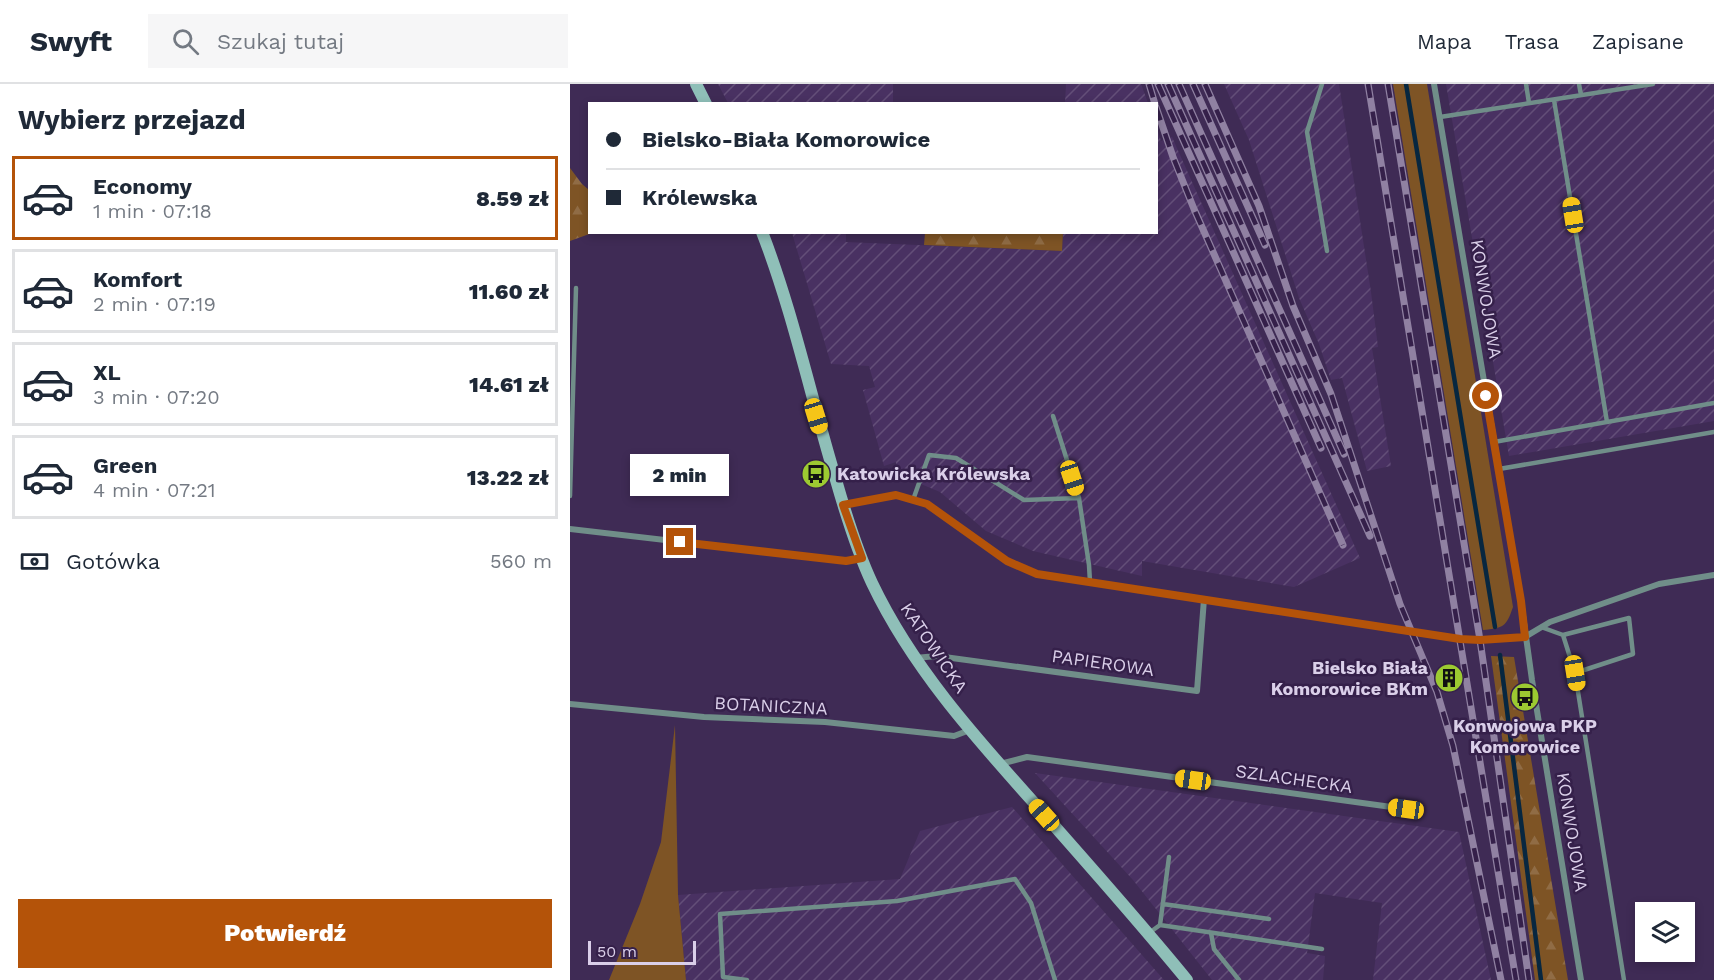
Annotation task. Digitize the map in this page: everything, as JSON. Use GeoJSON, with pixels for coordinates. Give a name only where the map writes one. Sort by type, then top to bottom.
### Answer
{"type":"FeatureCollection","features":[{"type":"Feature","properties":{"kind":"street"},"geometry":{"type":"LineString","coordinates":[[696,84],[705,102]]}},
{"type":"Feature","properties":{"kind":"street","name":"KONWOJOWA"},"geometry":{"type":"LineString","coordinates":[[1434,84],[1499,469],[1581,980]]}},
{"type":"Feature","properties":{"kind":"street","name":"KATOWICKA"},"geometry":{"type":"LineString","coordinates":[[763,234],[789,316],[843,505],[871,581],[897,632],[914,658],[970,730],[1149,933],[1187,980]]}},
{"type":"Feature","properties":{"kind":"street"},"geometry":{"type":"LineString","coordinates":[[843,505],[896,495],[927,504],[1007,561],[1037,574],[1460,639],[1491,640],[1525,637],[1550,622],[1659,584],[1714,575]]}},
{"type":"Feature","properties":{"kind":"street"},"geometry":{"type":"LineString","coordinates":[[570,529],[846,561],[862,558]]}},
{"type":"Feature","properties":{"kind":"street","name":"PAPIEROWA"},"geometry":{"type":"LineString","coordinates":[[914,658],[937,656],[1197,691],[1204,599]]}},
{"type":"Feature","properties":{"kind":"street","name":"BOTANICZNA"},"geometry":{"type":"LineString","coordinates":[[570,704],[704,717],[825,722],[954,736],[970,730]]}},
{"type":"Feature","properties":{"kind":"street","name":"SZLACHECKA"},"geometry":{"type":"LineString","coordinates":[[999,764],[1027,757],[1406,809]]}},
{"type":"Feature","properties":{"kind":"lane"},"geometry":{"type":"LineString","coordinates":[[1322,84],[1307,132],[1327,251]]}},
{"type":"Feature","properties":{"kind":"lane"},"geometry":{"type":"LineString","coordinates":[[1526,84],[1529,103]]}},
{"type":"Feature","properties":{"kind":"lane"},"geometry":{"type":"LineString","coordinates":[[1579,84],[1581,95]]}},
{"type":"Feature","properties":{"kind":"lane"},"geometry":{"type":"LineString","coordinates":[[1440,117],[1653,84]]}},
{"type":"Feature","properties":{"kind":"lane"},"geometry":{"type":"LineString","coordinates":[[1554,100],[1607,422]]}},
{"type":"Feature","properties":{"kind":"lane"},"geometry":{"type":"LineString","coordinates":[[570,496],[576,288]]}},
{"type":"Feature","properties":{"kind":"lane"},"geometry":{"type":"LineString","coordinates":[[1494,442],[1714,403]]}},
{"type":"Feature","properties":{"kind":"lane"},"geometry":{"type":"LineString","coordinates":[[1053,416],[1079,498],[1090,582]]}},
{"type":"Feature","properties":{"kind":"lane"},"geometry":{"type":"LineString","coordinates":[[1499,469],[1714,432]]}},
{"type":"Feature","properties":{"kind":"lane"},"geometry":{"type":"LineString","coordinates":[[913,500],[929,455],[956,458],[1024,500],[1079,498]]}},
{"type":"Feature","properties":{"kind":"lane"},"geometry":{"type":"LineString","coordinates":[[1541,627],[1563,635],[1629,618],[1633,654],[1575,673]]}},
{"type":"Feature","properties":{"kind":"lane"},"geometry":{"type":"LineString","coordinates":[[1563,635],[1575,673],[1624,980]]}},
{"type":"Feature","properties":{"kind":"lane"},"geometry":{"type":"LineString","coordinates":[[1160,925],[1169,858]]}},
{"type":"Feature","properties":{"kind":"lane"},"geometry":{"type":"LineString","coordinates":[[747,980],[723,977],[720,914],[897,901],[1015,879],[1032,903],[1054,980]]}},
{"type":"Feature","properties":{"kind":"lane"},"geometry":{"type":"LineString","coordinates":[[1163,904],[1269,919]]}},
{"type":"Feature","properties":{"kind":"lane"},"geometry":{"type":"LineString","coordinates":[[1149,933],[1160,925],[1323,949]]}},
{"type":"Feature","properties":{"kind":"lane"},"geometry":{"type":"LineString","coordinates":[[1211,933],[1214,948],[1239,980]]}},
{"type":"Feature","properties":{"kind":"shaded area"},"geometry":{"type":"Polygon","coordinates":[[[718,84],[893,84],[893,102],[727,102],[718,84]]]}},
{"type":"Feature","properties":{"kind":"shaded area"},"geometry":{"type":"Polygon","coordinates":[[[1066,84],[1141,84],[1148,102],[1065,102],[1066,84]]]}},
{"type":"Feature","properties":{"kind":"shaded area"},"geometry":{"type":"Polygon","coordinates":[[[1224,84],[1339,84],[1371,292],[1378,347],[1372,348],[1391,466],[1367,471],[1342,378],[1331,380],[1319,344],[1299,298],[1249,140],[1224,84]]]}},
{"type":"Feature","properties":{"kind":"shaded area"},"geometry":{"type":"Polygon","coordinates":[[[1446,84],[1714,84],[1714,421],[1509,456],[1446,84]]]}},
{"type":"Feature","properties":{"kind":"shaded area"},"geometry":{"type":"Polygon","coordinates":[[[1158,131],[1161,141],[1172,137],[1360,558],[1294,587],[1142,561],[1142,576],[1033,551],[986,531],[940,492],[897,474],[896,462],[884,466],[863,390],[875,387],[869,366],[831,364],[792,234],[846,234],[846,242],[1062,251],[1063,234],[1158,234],[1158,131]]]}},
{"type":"Feature","properties":{"kind":"shaded area"},"geometry":{"type":"Polygon","coordinates":[[[1035,773],[1459,832],[1491,980],[1373,980],[1382,903],[1315,893],[1307,953],[1325,956],[1323,980],[1212,980],[1133,880],[1035,773]]]}},
{"type":"Feature","properties":{"kind":"shaded area"},"geometry":{"type":"Polygon","coordinates":[[[1012,807],[1164,980],[686,980],[678,895],[900,879],[920,831],[1012,807]]]}},
{"type":"Feature","properties":{"kind":"green space"},"geometry":{"type":"Polygon","coordinates":[[[1393,84],[1427,84],[1513,607],[1506,623],[1496,628],[1483,630],[1393,84]]]}},
{"type":"Feature","properties":{"kind":"green space"},"geometry":{"type":"Polygon","coordinates":[[[570,168],[588,189],[589,234],[570,241],[570,168]]]}},
{"type":"Feature","properties":{"kind":"green space"},"geometry":{"type":"Polygon","coordinates":[[[925,234],[1063,234],[1062,251],[924,245],[925,234]]]}},
{"type":"Feature","properties":{"kind":"green space"},"geometry":{"type":"Polygon","coordinates":[[[1491,656],[1514,657],[1568,980],[1535,980],[1491,656]]]}},
{"type":"Feature","properties":{"kind":"green space"},"geometry":{"type":"Polygon","coordinates":[[[675,725],[678,895],[686,980],[609,980],[640,904],[661,842],[675,725]]]}},
{"type":"Feature","properties":{"kind":"waterway"},"geometry":{"type":"LineString","coordinates":[[1406,84],[1495,627]]}},
{"type":"Feature","properties":{"kind":"waterway"},"geometry":{"type":"LineString","coordinates":[[1500,655],[1541,980]]}},
{"type":"Feature","properties":{"kind":"railway"},"geometry":{"type":"LineString","coordinates":[[1149,84],[1154,102]]}},
{"type":"Feature","properties":{"kind":"railway"},"geometry":{"type":"LineString","coordinates":[[1158,84],[1321,448]]}},
{"type":"Feature","properties":{"kind":"railway"},"geometry":{"type":"LineString","coordinates":[[1168,84],[1370,536]]}},
{"type":"Feature","properties":{"kind":"railway"},"geometry":{"type":"LineString","coordinates":[[1179,84],[1344,454]]}},
{"type":"Feature","properties":{"kind":"railway"},"geometry":{"type":"LineString","coordinates":[[1193,84],[1265,245]]}},
{"type":"Feature","properties":{"kind":"railway"},"geometry":{"type":"LineString","coordinates":[[1205,84],[1259,206],[1293,306],[1331,394],[1400,604],[1437,692],[1453,746],[1501,980]]}},
{"type":"Feature","properties":{"kind":"railway"},"geometry":{"type":"LineString","coordinates":[[1368,84],[1516,980]]}},
{"type":"Feature","properties":{"kind":"railway"},"geometry":{"type":"LineString","coordinates":[[1388,84],[1480,640],[1529,980]]}},
{"type":"Feature","properties":{"kind":"railway"},"geometry":{"type":"LineString","coordinates":[[1158,113],[1194,209],[1343,545]]}},
{"type":"Feature","properties":{"kind":"place","name":"Katowicka Królewska"},"geometry":{"type":"Point","coordinates":[816,474]}},
{"type":"Feature","properties":{"kind":"place","name":"Bielsko Biała Komorowice BKm"},"geometry":{"type":"Point","coordinates":[1449,678]}},
{"type":"Feature","properties":{"kind":"place","name":"Konwojowa PKP Komorowice"},"geometry":{"type":"Point","coordinates":[1525,697]}},
{"type":"Feature","properties":{"kind":"route"},"geometry":{"type":"LineString","coordinates":[[680,542],[846,561],[862,558],[843,505],[896,495],[927,504],[1007,561],[1037,574],[1460,639],[1525,637],[1521,601],[1486,396]]}}]}
